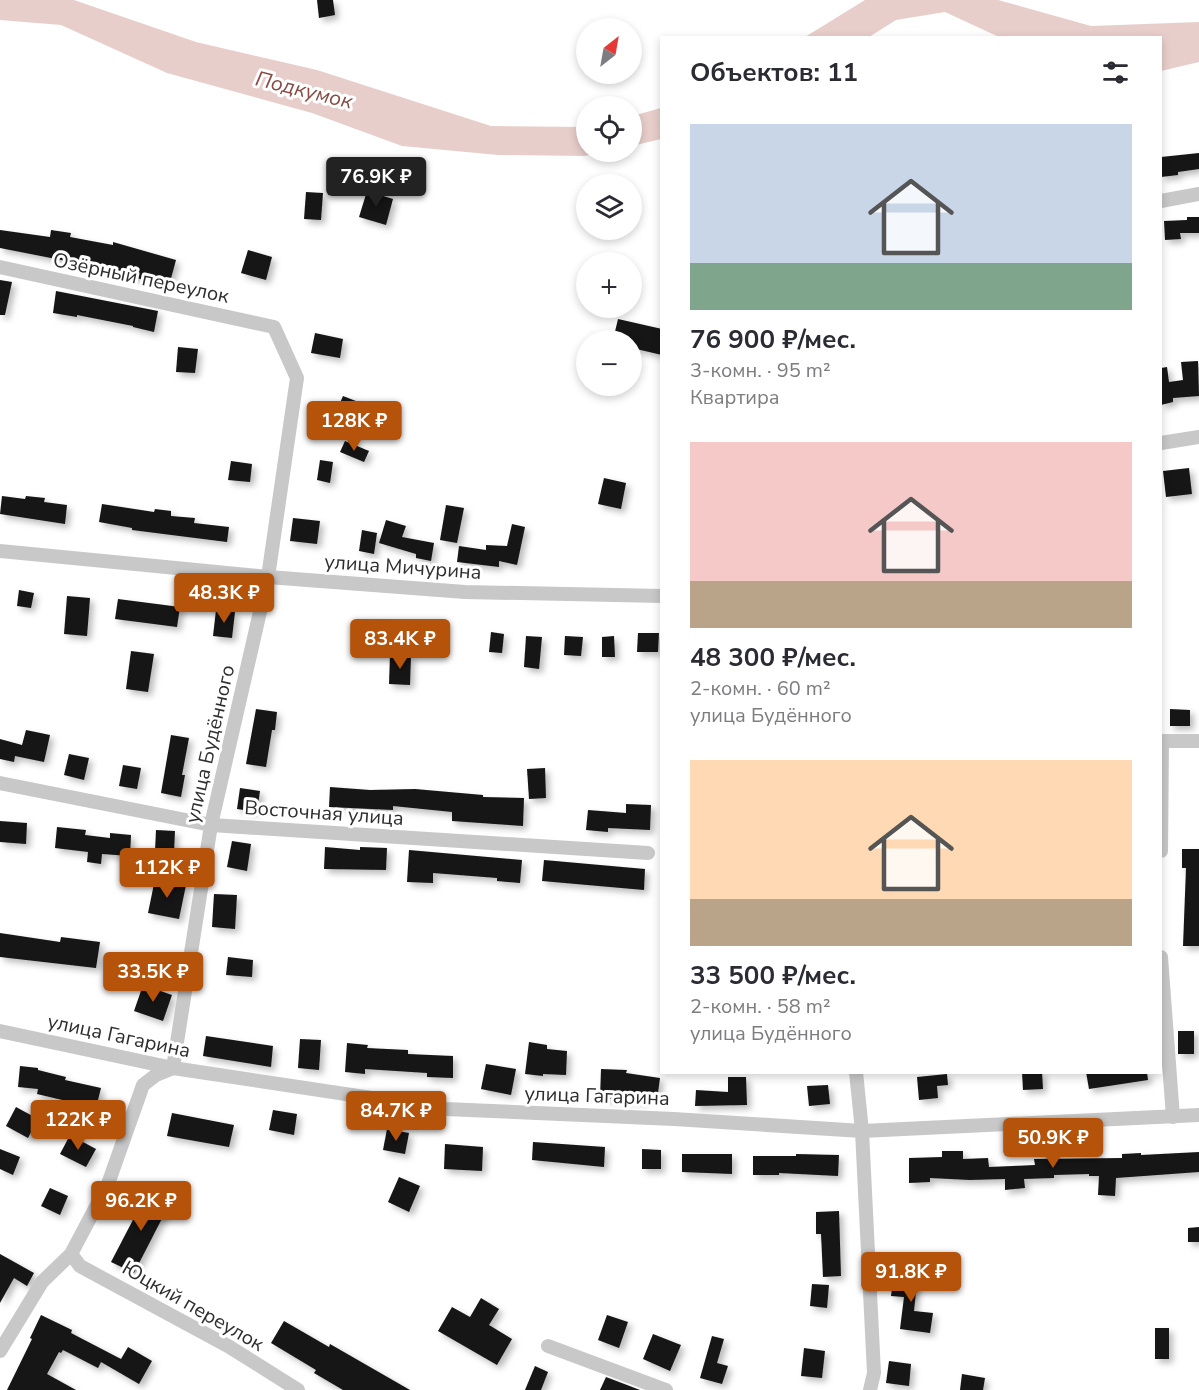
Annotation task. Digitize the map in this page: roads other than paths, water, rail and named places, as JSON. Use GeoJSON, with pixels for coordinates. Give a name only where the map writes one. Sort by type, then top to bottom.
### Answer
{"type":"FeatureCollection","features":[{"type":"Feature","properties":{"kind":"street"},"geometry":{"type":"LineString","coordinates":[[1162,201],[1199,194]]}},
{"type":"Feature","properties":{"kind":"street","name":"Озёрный переулок"},"geometry":{"type":"LineString","coordinates":[[0,267],[274,327]]}},
{"type":"Feature","properties":{"kind":"street","name":"улица Будённого"},"geometry":{"type":"LineString","coordinates":[[173,1068],[212,825],[268,577],[297,378],[274,327]]}},
{"type":"Feature","properties":{"kind":"street"},"geometry":{"type":"LineString","coordinates":[[1162,443],[1199,437]]}},
{"type":"Feature","properties":{"kind":"street","name":"улица Мичурина"},"geometry":{"type":"LineString","coordinates":[[0,551],[268,577],[465,592],[660,596]]}},
{"type":"Feature","properties":{"kind":"street"},"geometry":{"type":"LineString","coordinates":[[1162,741],[1199,741]]}},
{"type":"Feature","properties":{"kind":"street","name":"Восточная улица"},"geometry":{"type":"LineString","coordinates":[[0,783],[212,825],[648,853]]}},
{"type":"Feature","properties":{"kind":"street"},"geometry":{"type":"LineString","coordinates":[[1162,970],[1173,1117]]}},
{"type":"Feature","properties":{"kind":"street","name":"улица Гагарина"},"geometry":{"type":"LineString","coordinates":[[0,1031],[173,1068],[445,1109],[674,1119],[862,1131],[1199,1115]]}},
{"type":"Feature","properties":{"kind":"street"},"geometry":{"type":"LineString","coordinates":[[0,1351],[42,1282],[71,1254],[108,1184],[143,1085],[156,1075],[173,1068]]}},
{"type":"Feature","properties":{"kind":"street"},"geometry":{"type":"LineString","coordinates":[[856,1074],[862,1131],[874,1373],[870,1390]]}},
{"type":"Feature","properties":{"kind":"street","name":"Юцкий переулок"},"geometry":{"type":"LineString","coordinates":[[71,1254],[80,1266],[228,1346],[298,1390]]}},
{"type":"Feature","properties":{"kind":"street"},"geometry":{"type":"LineString","coordinates":[[548,1346],[666,1390]]}},
{"type":"Feature","properties":{"kind":"water","name":"Подкумок"},"geometry":{"type":"Polygon","coordinates":[[[0,0],[74,0],[196,42],[317,70],[491,126],[576,127],[576,156],[498,155],[402,146],[312,113],[167,73],[61,25],[0,20],[0,0]]]}},
{"type":"Feature","properties":{"kind":"water"},"geometry":{"type":"Polygon","coordinates":[[[865,0],[998,0],[1091,26],[1199,22],[1199,62],[1162,71],[1162,36],[997,36],[945,12],[896,20],[871,36],[807,36],[865,0]]]}},
{"type":"Feature","properties":{"kind":"water"},"geometry":{"type":"Polygon","coordinates":[[[660,108],[660,139],[642,144],[642,113],[660,108]]]}}]}
